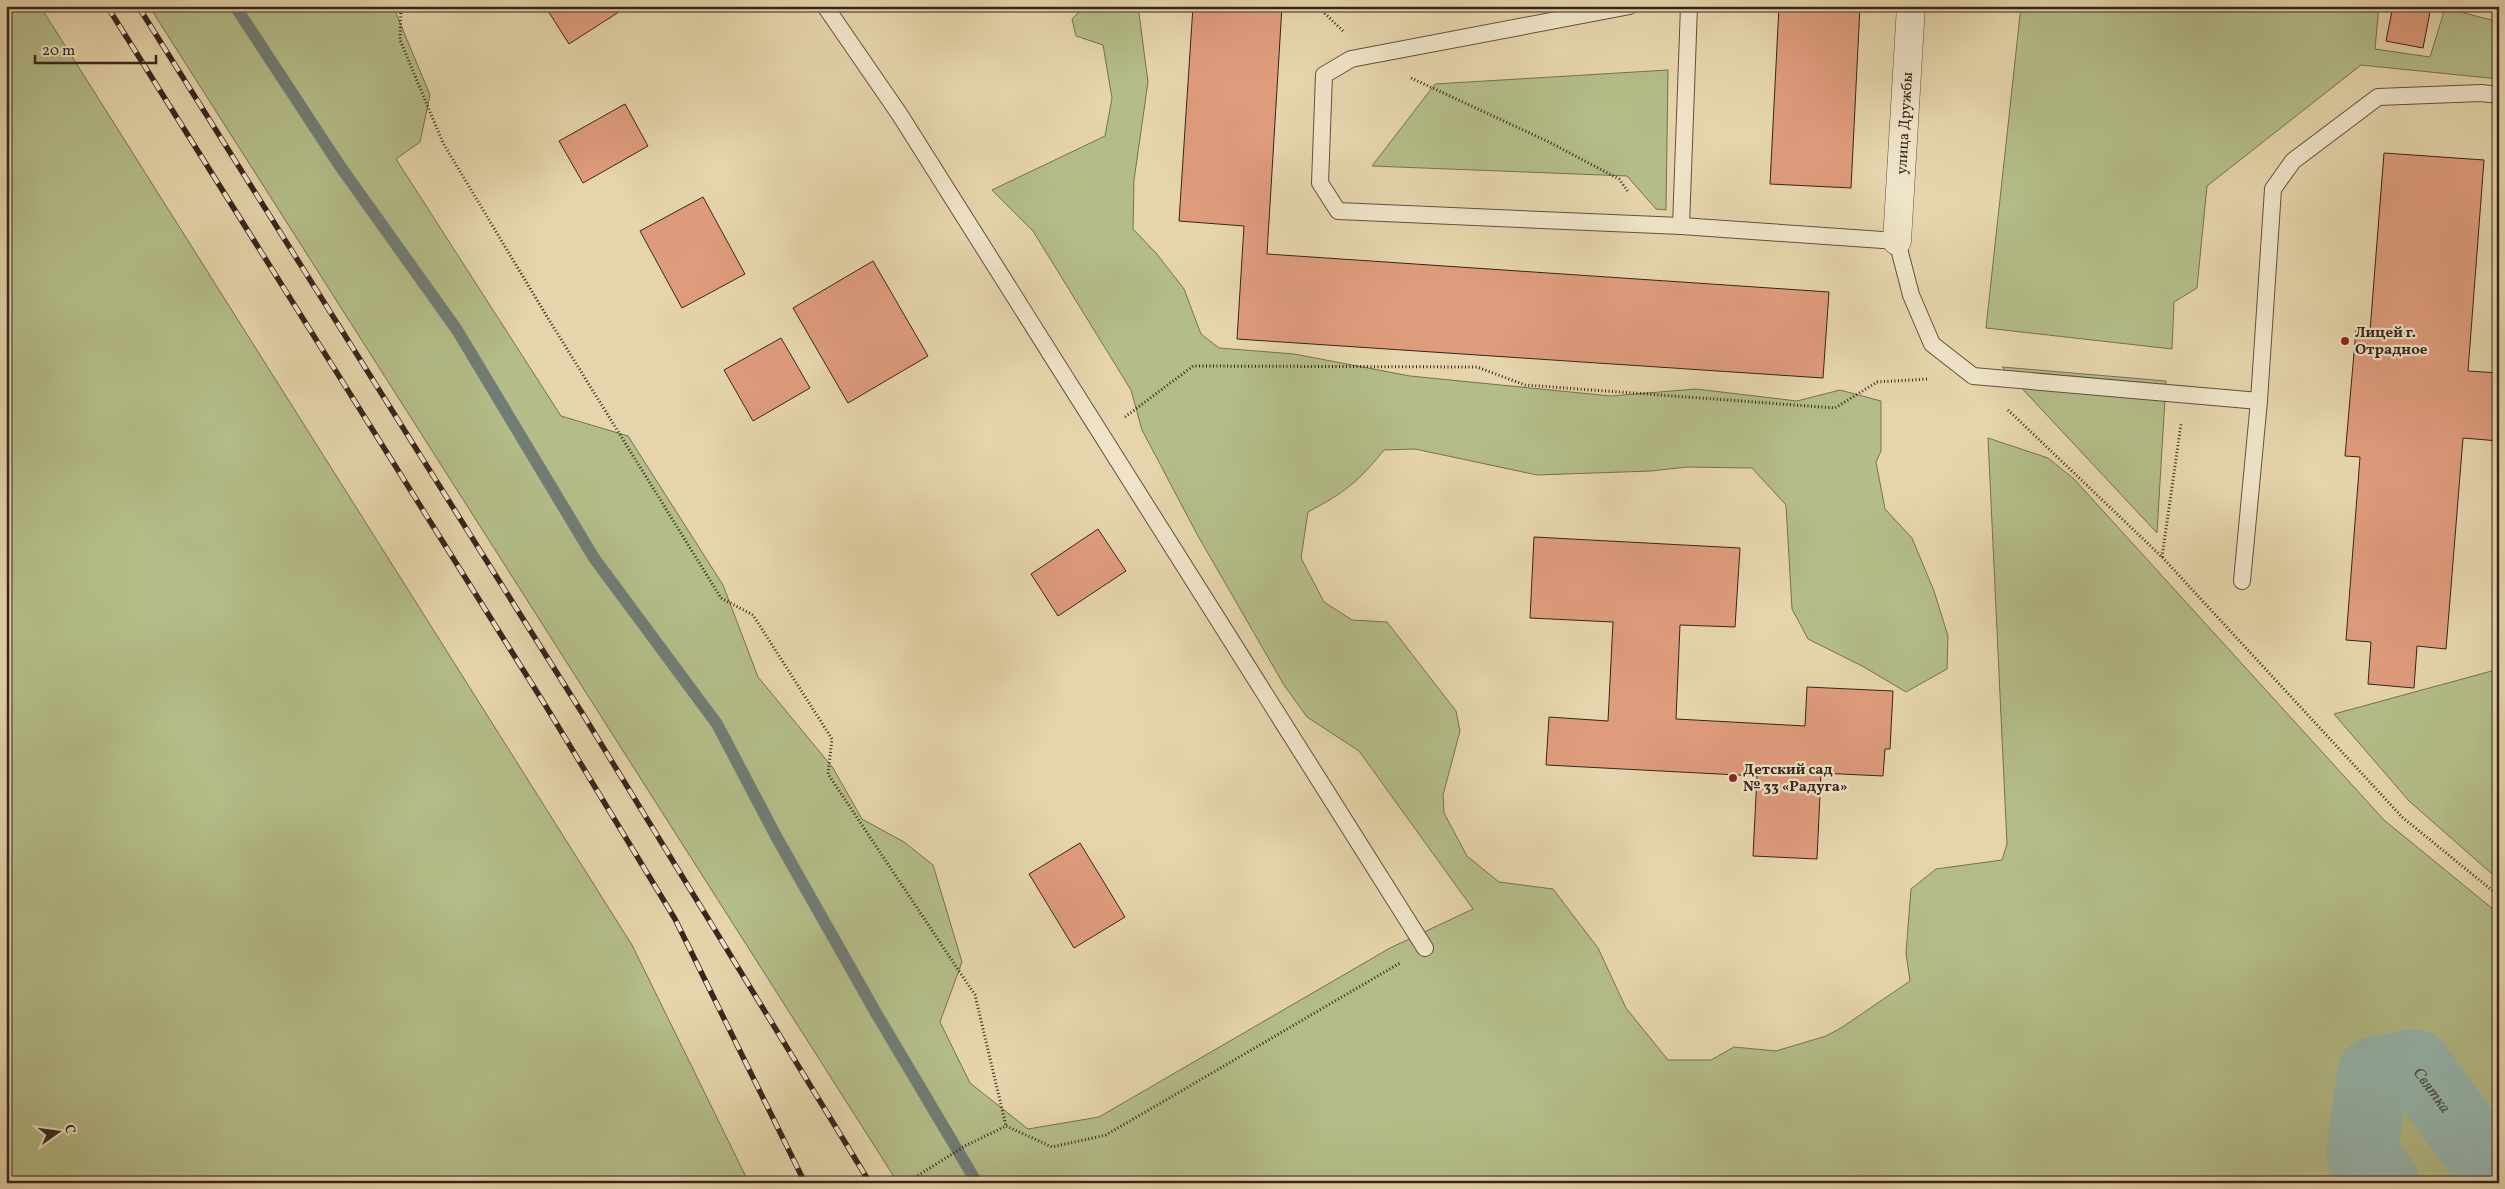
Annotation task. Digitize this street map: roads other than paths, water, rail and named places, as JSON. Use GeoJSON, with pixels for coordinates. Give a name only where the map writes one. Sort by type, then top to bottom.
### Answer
{"type":"FeatureCollection","features":[{"type":"Feature","properties":{"kind":"street","name":"улица Дружбы"},"geometry":{"type":"LineString","coordinates":[[1897,241],[1911,6]]}},
{"type":"Feature","properties":{"kind":"lane"},"geometry":{"type":"LineString","coordinates":[[825,6],[900,115],[1425,948]]}},
{"type":"Feature","properties":{"kind":"lane"},"geometry":{"type":"LineString","coordinates":[[1630,6],[1351,59],[1324,76],[1320,183],[1338,211],[1651,224],[1897,241],[1911,295],[1932,344],[1973,376],[2259,400]]}},
{"type":"Feature","properties":{"kind":"lane"},"geometry":{"type":"LineString","coordinates":[[1681,226],[1689,6]]}},
{"type":"Feature","properties":{"kind":"lane"},"geometry":{"type":"LineString","coordinates":[[2242,581],[2259,400],[2273,189],[2293,161],[2378,97],[2481,93],[2499,95]]}},
{"type":"Feature","properties":{"kind":"waterway"},"geometry":{"type":"LineString","coordinates":[[235,6],[340,166],[457,330],[594,558],[717,724],[777,838],[876,1013],[977,1183]]}},
{"type":"Feature","properties":{"kind":"waterway","name":"Святка"},"geometry":{"type":"LineString","coordinates":[[2384,1183],[2362,1153],[2373,1073],[2415,1065],[2479,1153],[2499,1165]]}},
{"type":"Feature","properties":{"kind":"railway"},"geometry":{"type":"LineString","coordinates":[[107,6],[547,708],[675,919],[805,1183]]}},
{"type":"Feature","properties":{"kind":"railway"},"geometry":{"type":"LineString","coordinates":[[138,6],[584,716],[870,1183]]}},
{"type":"Feature","properties":{"kind":"place","name":"Лицей г. Отрадное"},"geometry":{"type":"Point","coordinates":[2345,341]}},
{"type":"Feature","properties":{"kind":"place","name":"Детский сад № 33 «Радуга»"},"geometry":{"type":"Point","coordinates":[1733,778]}}]}
